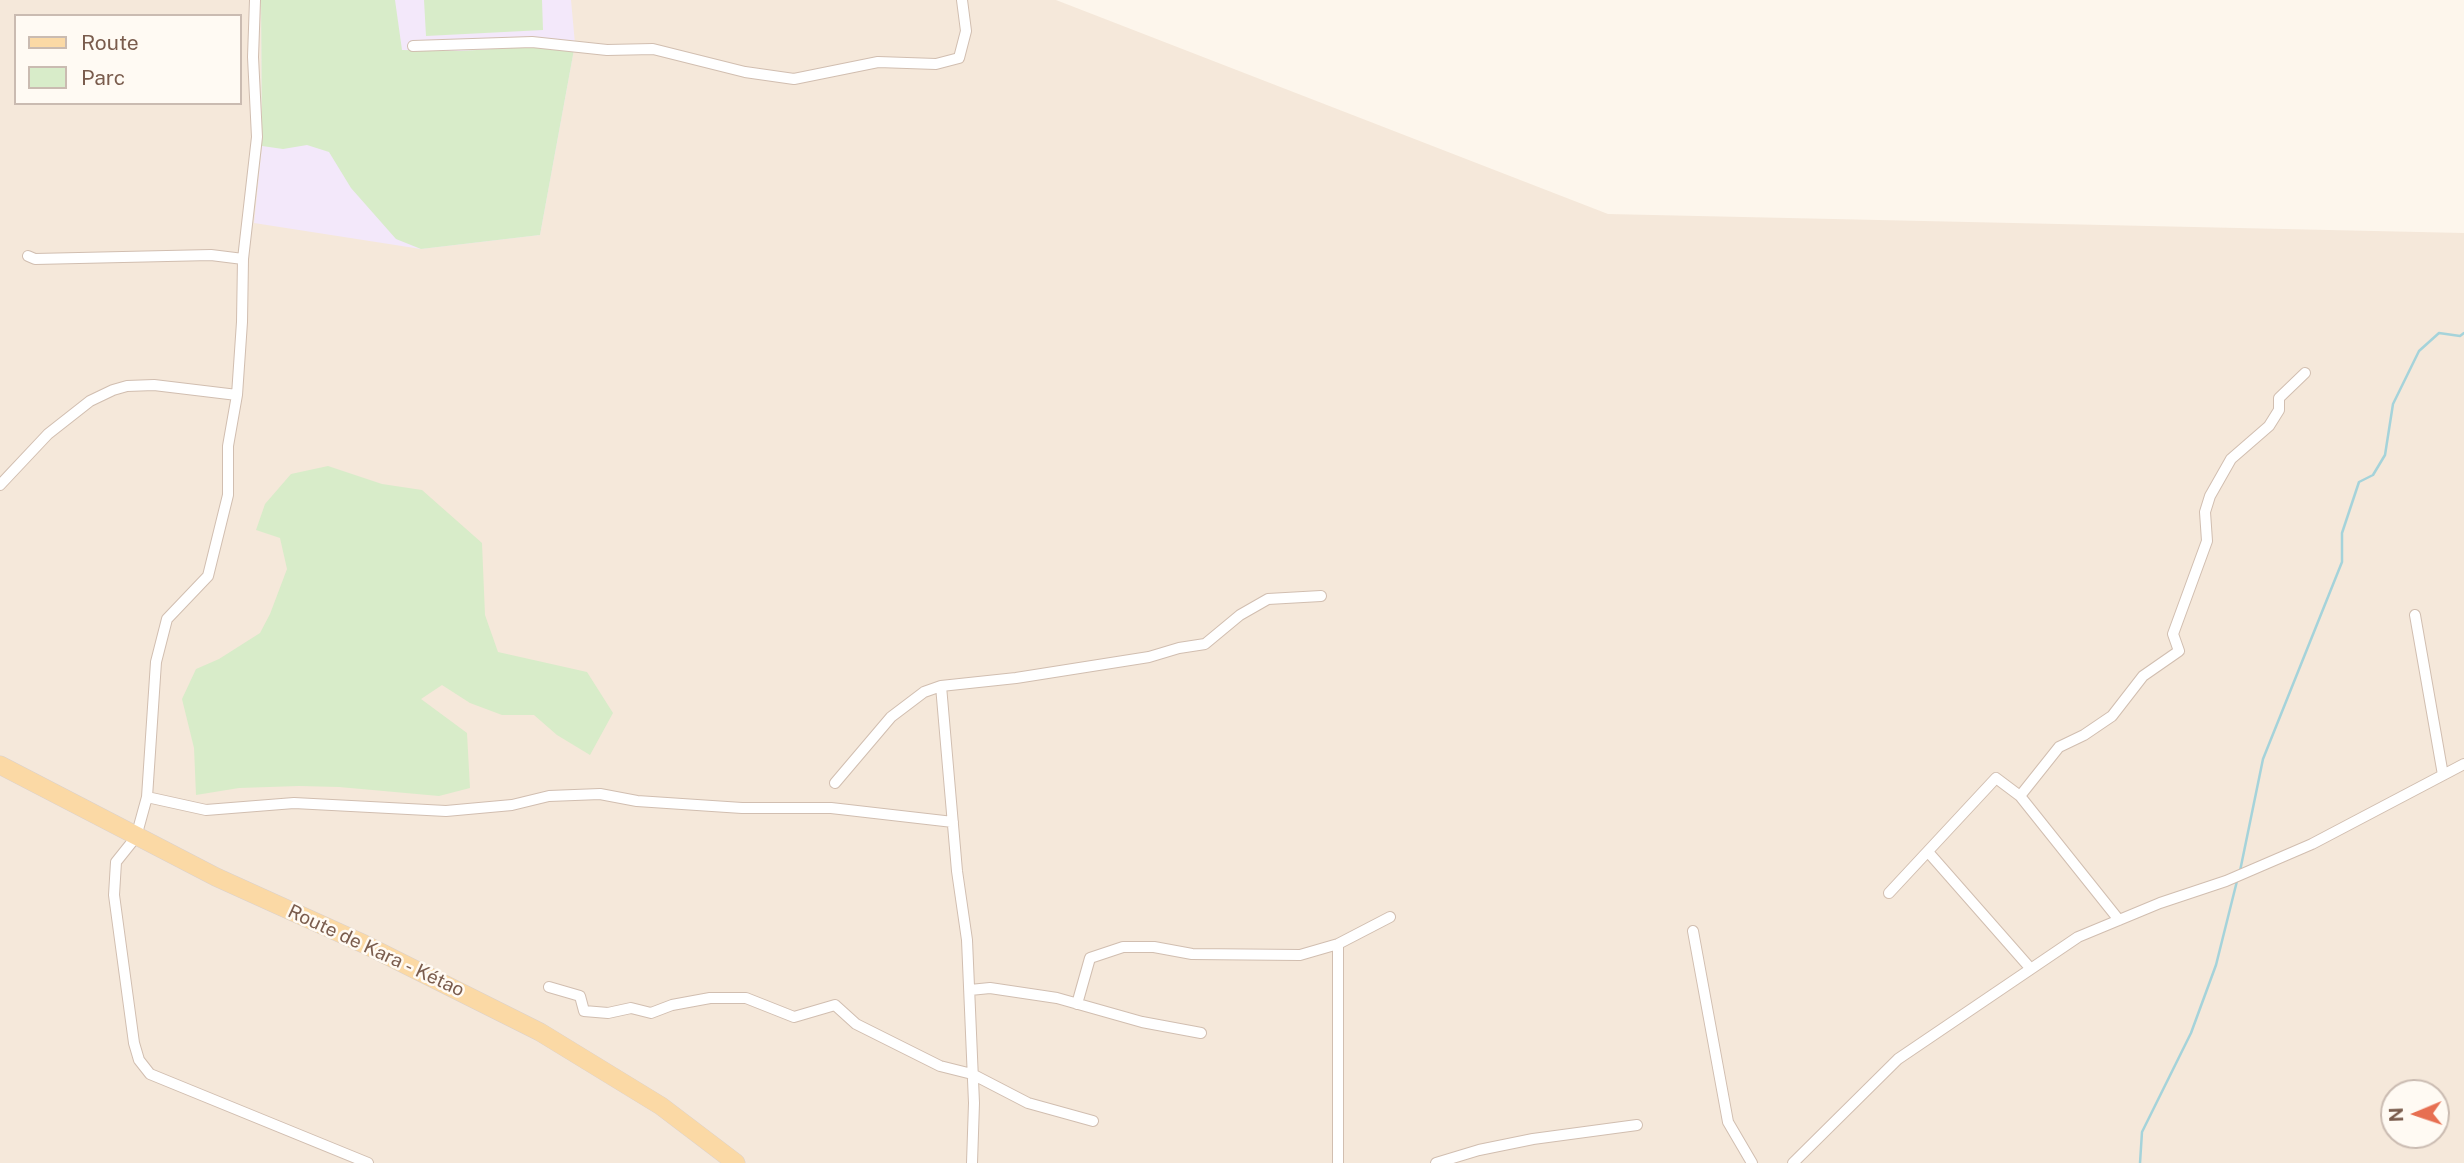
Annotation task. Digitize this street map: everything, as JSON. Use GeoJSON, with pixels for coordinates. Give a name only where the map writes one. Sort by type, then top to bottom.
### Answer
{"type":"FeatureCollection","features":[{"type":"Feature","properties":{"kind":"main road","name":"Route de Kara - Kétao"},"geometry":{"type":"LineString","coordinates":[[0,765],[136,837],[364,944],[550,1037],[661,1105],[736,1163]]}},
{"type":"Feature","properties":{"kind":"street"},"geometry":{"type":"LineString","coordinates":[[255,0],[253,57],[257,137],[243,259],[237,395],[228,446],[228,495],[208,576],[167,619],[156,663],[147,797],[136,837],[116,862],[114,895],[129,1012],[139,1060],[150,1074],[368,1163]]}},
{"type":"Feature","properties":{"kind":"street"},"geometry":{"type":"LineString","coordinates":[[413,46],[532,43],[607,50],[653,49],[744,72],[794,79],[878,62],[936,64],[959,58],[965,31],[962,0]]}},
{"type":"Feature","properties":{"kind":"street"},"geometry":{"type":"LineString","coordinates":[[28,257],[35,260],[211,254],[243,259]]}},
{"type":"Feature","properties":{"kind":"street"},"geometry":{"type":"LineString","coordinates":[[2020,796],[2059,747],[2084,735],[2112,716],[2143,676],[2179,651],[2173,634],[2207,541],[2205,512],[2210,496],[2231,459],[2269,426],[2279,410],[2279,398],[2305,373]]}},
{"type":"Feature","properties":{"kind":"street"},"geometry":{"type":"LineString","coordinates":[[0,485],[48,434],[90,401],[113,390],[127,386],[154,385],[237,395]]}},
{"type":"Feature","properties":{"kind":"street"},"geometry":{"type":"LineString","coordinates":[[835,783],[891,717],[924,692],[941,686],[1016,678],[1149,657],[1205,644],[1240,615],[1268,599],[1321,596]]}},
{"type":"Feature","properties":{"kind":"street"},"geometry":{"type":"LineString","coordinates":[[2415,615],[2443,775]]}},
{"type":"Feature","properties":{"kind":"street"},"geometry":{"type":"LineString","coordinates":[[941,686],[970,990],[972,1163]]}},
{"type":"Feature","properties":{"kind":"street"},"geometry":{"type":"LineString","coordinates":[[1793,1163],[1898,1059],[2078,937],[2226,881],[2312,844],[2464,764]]}},
{"type":"Feature","properties":{"kind":"street"},"geometry":{"type":"LineString","coordinates":[[1889,894],[1996,778],[2020,796],[2119,920]]}},
{"type":"Feature","properties":{"kind":"street"},"geometry":{"type":"LineString","coordinates":[[147,797],[206,810],[294,803],[446,811],[512,805],[550,796],[600,794],[637,801],[742,808],[831,808],[953,822]]}},
{"type":"Feature","properties":{"kind":"street"},"geometry":{"type":"LineString","coordinates":[[1929,853],[2031,969]]}},
{"type":"Feature","properties":{"kind":"street"},"geometry":{"type":"LineString","coordinates":[[1077,1004],[1090,958],[1123,947],[1154,947],[1192,954],[1233,952],[1300,955],[1339,944],[1390,917]]}},
{"type":"Feature","properties":{"kind":"street"},"geometry":{"type":"LineString","coordinates":[[1693,931],[1728,1122],[1752,1163]]}},
{"type":"Feature","properties":{"kind":"street"},"geometry":{"type":"LineString","coordinates":[[1338,1163],[1339,944]]}},
{"type":"Feature","properties":{"kind":"street"},"geometry":{"type":"LineString","coordinates":[[549,987],[580,996],[584,1010],[608,1013],[631,1008],[651,1013],[672,1004],[710,998],[746,998],[794,1017],[835,1005],[856,1024],[940,1066],[972,1074],[1028,1103],[1093,1121]]}},
{"type":"Feature","properties":{"kind":"street"},"geometry":{"type":"LineString","coordinates":[[970,990],[1010,990],[1077,1004],[1142,1022],[1201,1033]]}},
{"type":"Feature","properties":{"kind":"street"},"geometry":{"type":"LineString","coordinates":[[1436,1163],[1479,1150],[1533,1139],[1637,1125]]}},
{"type":"Feature","properties":{"kind":"shaded area"},"geometry":{"type":"Polygon","coordinates":[[[0,0],[1056,0],[1608,214],[2464,233],[2464,1163],[0,1163],[0,0]]]}},
{"type":"Feature","properties":{"kind":"shaded area"},"geometry":{"type":"Polygon","coordinates":[[[261,0],[571,0],[575,44],[540,235],[421,249],[254,223],[262,146],[261,0]]]}},
{"type":"Feature","properties":{"kind":"green space"},"geometry":{"type":"Polygon","coordinates":[[[261,0],[395,0],[402,50],[460,51],[575,44],[540,235],[421,249],[396,239],[351,188],[329,152],[307,145],[283,149],[262,146],[261,0]]]}},
{"type":"Feature","properties":{"kind":"green space"},"geometry":{"type":"Polygon","coordinates":[[[424,0],[542,0],[543,30],[426,36],[424,0]]]}},
{"type":"Feature","properties":{"kind":"green space"},"geometry":{"type":"Polygon","coordinates":[[[328,466],[382,484],[422,490],[482,543],[485,615],[498,652],[587,672],[613,713],[590,755],[557,735],[534,715],[502,715],[470,703],[442,685],[421,699],[467,733],[470,788],[439,796],[299,786],[239,788],[196,795],[194,748],[182,699],[196,669],[219,659],[260,633],[270,614],[287,569],[280,538],[256,530],[265,504],[291,474],[328,466]]]}},
{"type":"Feature","properties":{"kind":"waterway"},"geometry":{"type":"LineString","coordinates":[[2240,871],[2263,759],[2342,562],[2342,533],[2359,482],[2373,475],[2385,455],[2393,404],[2419,351],[2439,333],[2460,336],[2464,333]]}},
{"type":"Feature","properties":{"kind":"waterway"},"geometry":{"type":"LineString","coordinates":[[2140,1163],[2142,1132],[2191,1033],[2216,965],[2237,881]]}}]}
